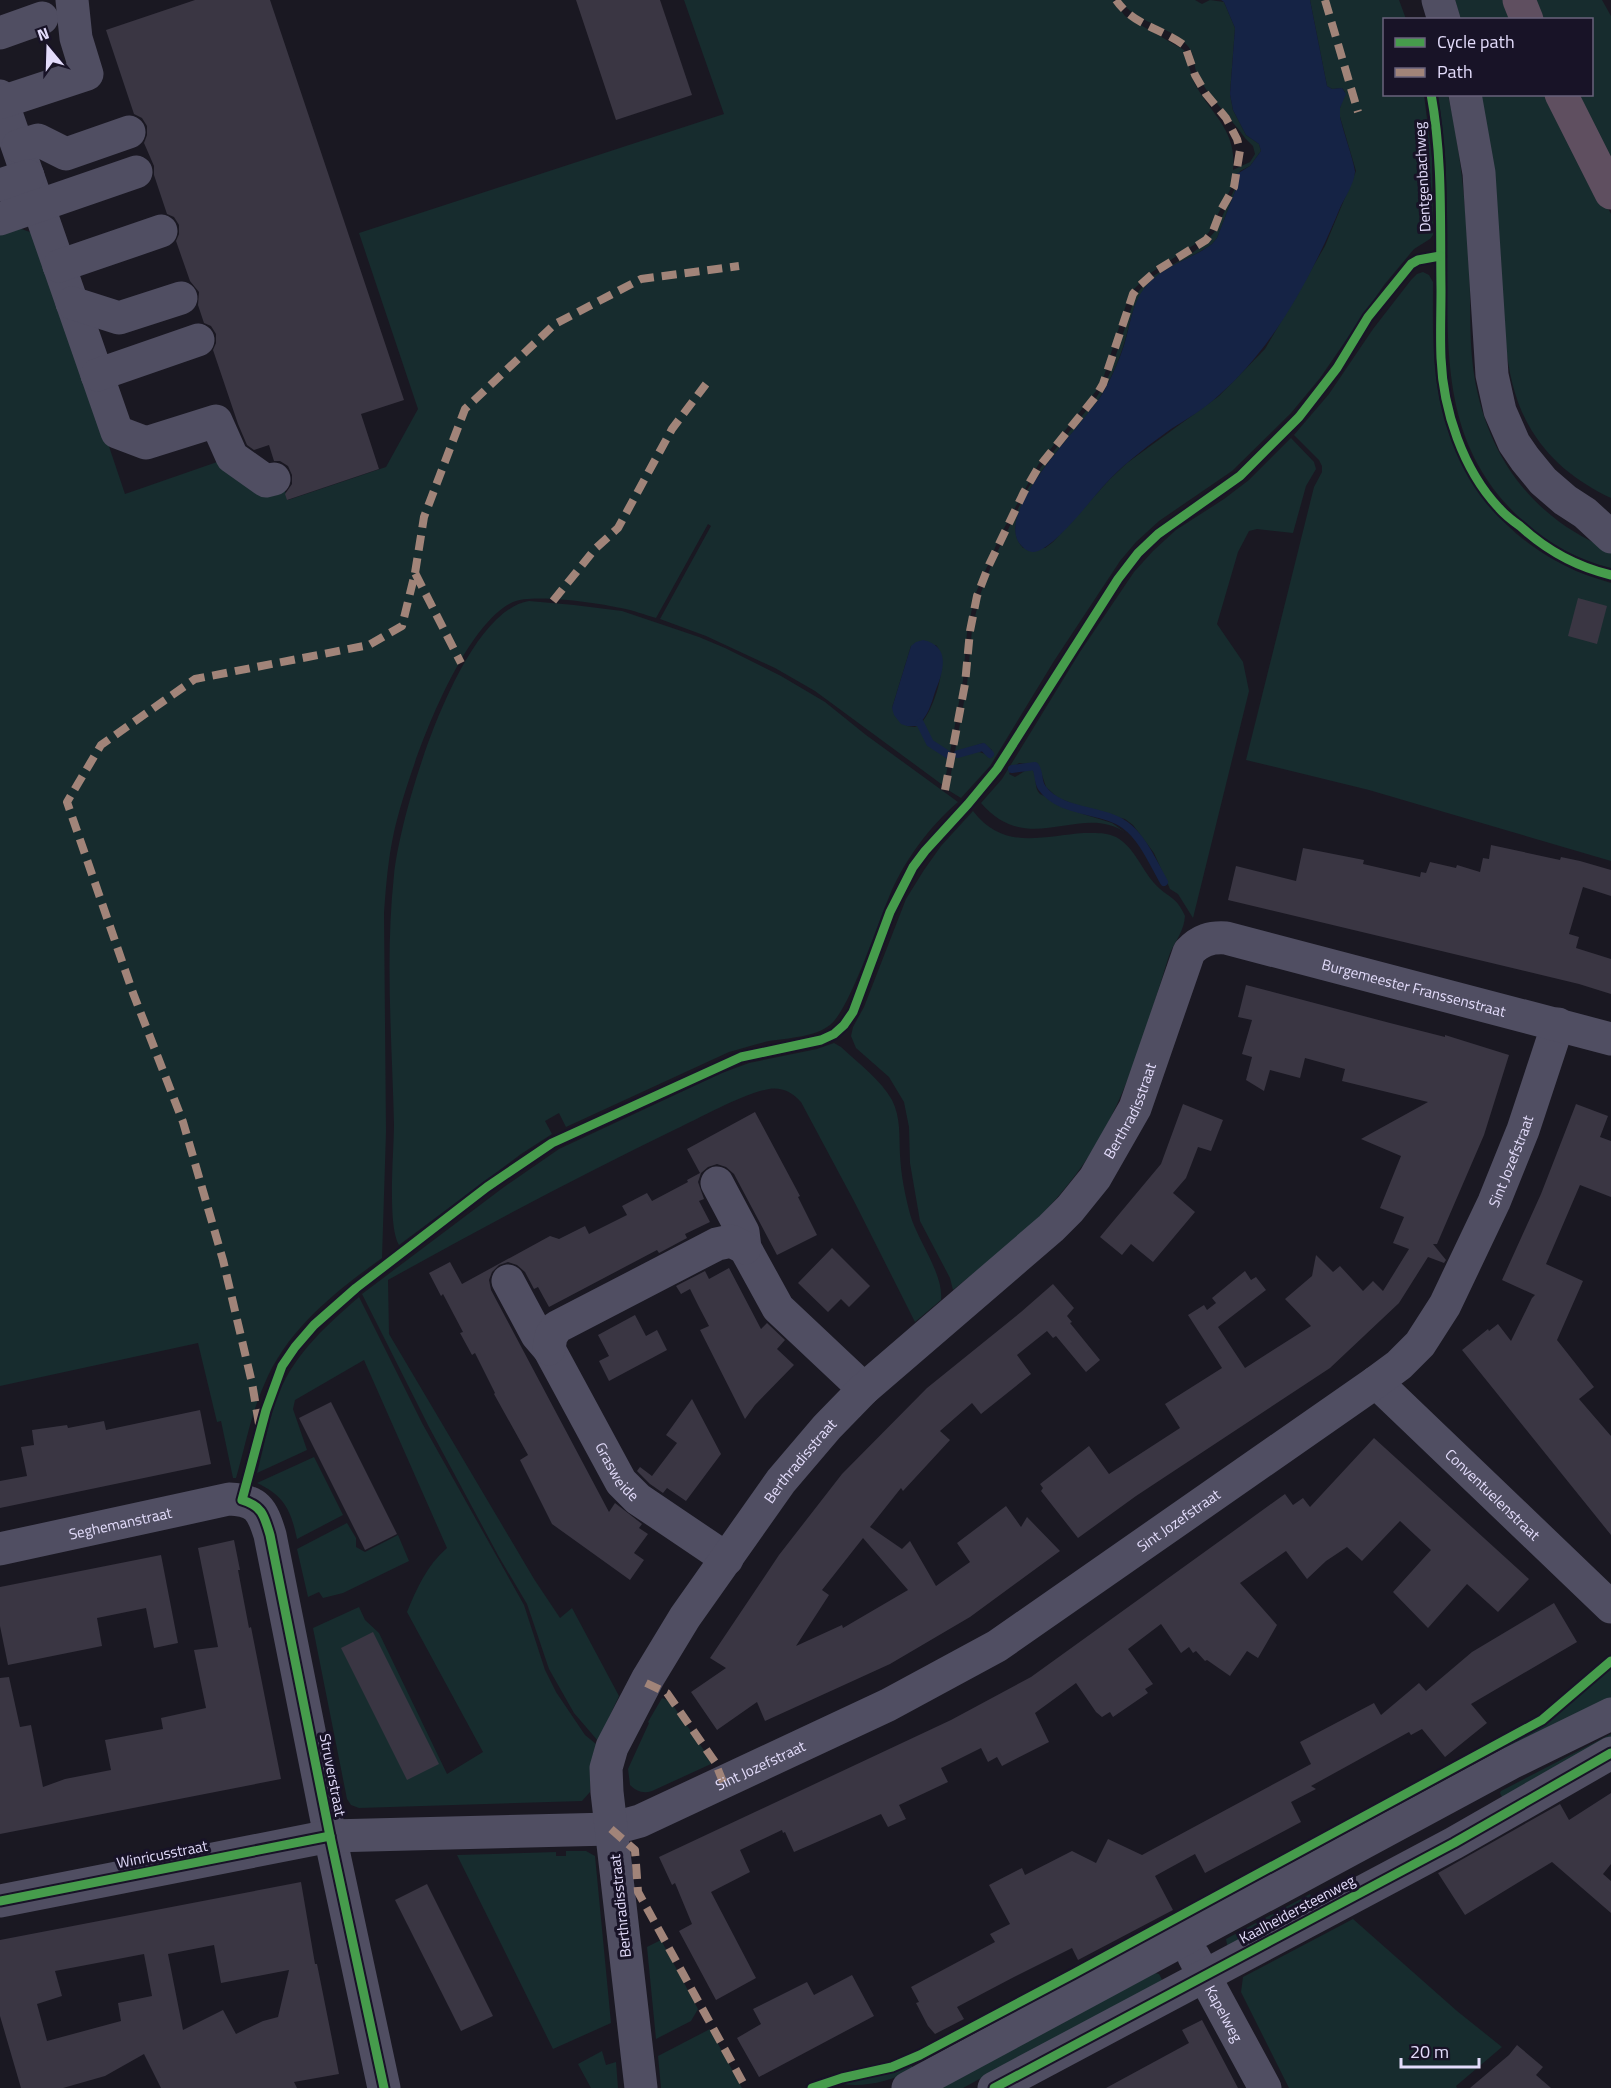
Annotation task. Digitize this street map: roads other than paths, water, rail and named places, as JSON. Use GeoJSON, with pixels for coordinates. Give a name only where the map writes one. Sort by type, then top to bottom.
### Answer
{"type":"FeatureCollection","features":[{"type":"Feature","properties":{"kind":"highway"},"geometry":{"type":"LineString","coordinates":[[1519,0],[1526,18]]}},
{"type":"Feature","properties":{"kind":"highway"},"geometry":{"type":"LineString","coordinates":[[1562,96],[1611,193]]}},
{"type":"Feature","properties":{"kind":"street"},"geometry":{"type":"LineString","coordinates":[[1438,0],[1443,18]]}},
{"type":"Feature","properties":{"kind":"street"},"geometry":{"type":"LineString","coordinates":[[81,3],[76,38],[87,74],[2,108],[15,169],[38,206],[117,432],[146,443],[216,421],[232,457],[266,481],[274,479]]}},
{"type":"Feature","properties":{"kind":"street"},"geometry":{"type":"LineString","coordinates":[[0,33],[42,18]]}},
{"type":"Feature","properties":{"kind":"street"},"geometry":{"type":"LineString","coordinates":[[1464,96],[1479,173],[1492,375],[1498,402],[1507,428],[1525,459],[1543,481],[1565,500],[1598,513],[1611,537]]}},
{"type":"Feature","properties":{"kind":"street"},"geometry":{"type":"LineString","coordinates":[[15,169],[38,140],[66,154],[129,132]]}},
{"type":"Feature","properties":{"kind":"street"},"geometry":{"type":"LineString","coordinates":[[0,219],[136,172]]}},
{"type":"Feature","properties":{"kind":"street"},"geometry":{"type":"LineString","coordinates":[[59,266],[161,231]]}},
{"type":"Feature","properties":{"kind":"street"},"geometry":{"type":"LineString","coordinates":[[72,303],[119,318],[181,298]]}},
{"type":"Feature","properties":{"kind":"street"},"geometry":{"type":"LineString","coordinates":[[97,375],[198,340]]}},
{"type":"Feature","properties":{"kind":"street","name":"Burgemeester Franssenstraat"},"geometry":{"type":"LineString","coordinates":[[1216,938],[1238,941],[1611,1039]]}},
{"type":"Feature","properties":{"kind":"street","name":"Berthradisstraat"},"geometry":{"type":"LineString","coordinates":[[641,2088],[606,1791],[606,1768],[612,1747],[648,1678],[685,1617],[781,1481],[827,1427],[864,1389],[1036,1241],[1070,1209],[1095,1178],[1135,1108],[1189,952],[1200,942],[1216,938]]}},
{"type":"Feature","properties":{"kind":"street","name":"Sint Jozefstraat"},"geometry":{"type":"LineString","coordinates":[[612,1829],[640,1821],[888,1705],[997,1646],[1399,1365],[1420,1344],[1445,1305],[1494,1202],[1524,1130],[1558,1024]]}},
{"type":"Feature","properties":{"kind":"street"},"geometry":{"type":"LineString","coordinates":[[717,1183],[743,1232],[745,1248],[778,1308],[864,1389]]}},
{"type":"Feature","properties":{"kind":"street"},"geometry":{"type":"LineString","coordinates":[[549,1350],[551,1336],[557,1328],[717,1244],[731,1241],[745,1248]]}},
{"type":"Feature","properties":{"kind":"street","name":"Grasweide"},"geometry":{"type":"LineString","coordinates":[[508,1281],[537,1335],[549,1350],[621,1482],[638,1499],[727,1560]]}},
{"type":"Feature","properties":{"kind":"street","name":"Conventuelenstraat"},"geometry":{"type":"LineString","coordinates":[[1376,1382],[1611,1606]]}},
{"type":"Feature","properties":{"kind":"street","name":"Seghemanstraat"},"geometry":{"type":"LineString","coordinates":[[0,1549],[229,1499],[244,1490]]}},
{"type":"Feature","properties":{"kind":"street","name":"Struverstraat"},"geometry":{"type":"LineString","coordinates":[[244,1490],[260,1510],[270,1535],[330,1836],[384,2088]]}},
{"type":"Feature","properties":{"kind":"street","name":"Kaalheidersteenweg"},"geometry":{"type":"LineString","coordinates":[[908,2088],[1511,1763],[1611,1714]]}},
{"type":"Feature","properties":{"kind":"street","name":"Kaalheidersteenweg"},"geometry":{"type":"LineString","coordinates":[[994,2088],[1454,1843],[1611,1753]]}},
{"type":"Feature","properties":{"kind":"street","name":"Winricusstraat"},"geometry":{"type":"LineString","coordinates":[[0,1901],[330,1836],[612,1829]]}},
{"type":"Feature","properties":{"kind":"street","name":"Kapelweg"},"geometry":{"type":"LineString","coordinates":[[1185,1940],[1265,2088]]}},
{"type":"Feature","properties":{"kind":"water"},"geometry":{"type":"Polygon","coordinates":[[[1221,0],[1310,0],[1327,86],[1332,89],[1342,88],[1346,94],[1340,108],[1340,117],[1355,169],[1353,181],[1317,259],[1290,309],[1274,333],[1238,377],[1213,401],[1155,440],[1118,471],[1051,543],[1041,550],[1030,552],[1020,544],[1015,529],[1019,510],[1046,466],[1104,391],[1121,355],[1138,298],[1147,285],[1162,272],[1212,244],[1217,238],[1236,189],[1237,174],[1250,166],[1261,151],[1259,144],[1246,135],[1233,110],[1230,94],[1235,28],[1221,0]]]}},
{"type":"Feature","properties":{"kind":"water"},"geometry":{"type":"Polygon","coordinates":[[[923,640],[932,643],[942,654],[942,669],[926,714],[917,726],[907,726],[901,724],[892,708],[911,646],[923,640]]]}},
{"type":"Feature","properties":{"kind":"waterway"},"geometry":{"type":"LineString","coordinates":[[920,723],[930,743],[947,754]]}},
{"type":"Feature","properties":{"kind":"waterway"},"geometry":{"type":"LineString","coordinates":[[958,754],[983,747],[990,754]]}},
{"type":"Feature","properties":{"kind":"waterway"},"geometry":{"type":"LineString","coordinates":[[1012,769],[1035,766],[1040,785],[1050,796],[1071,807],[1105,816],[1125,825],[1142,844],[1164,882]]}}]}
